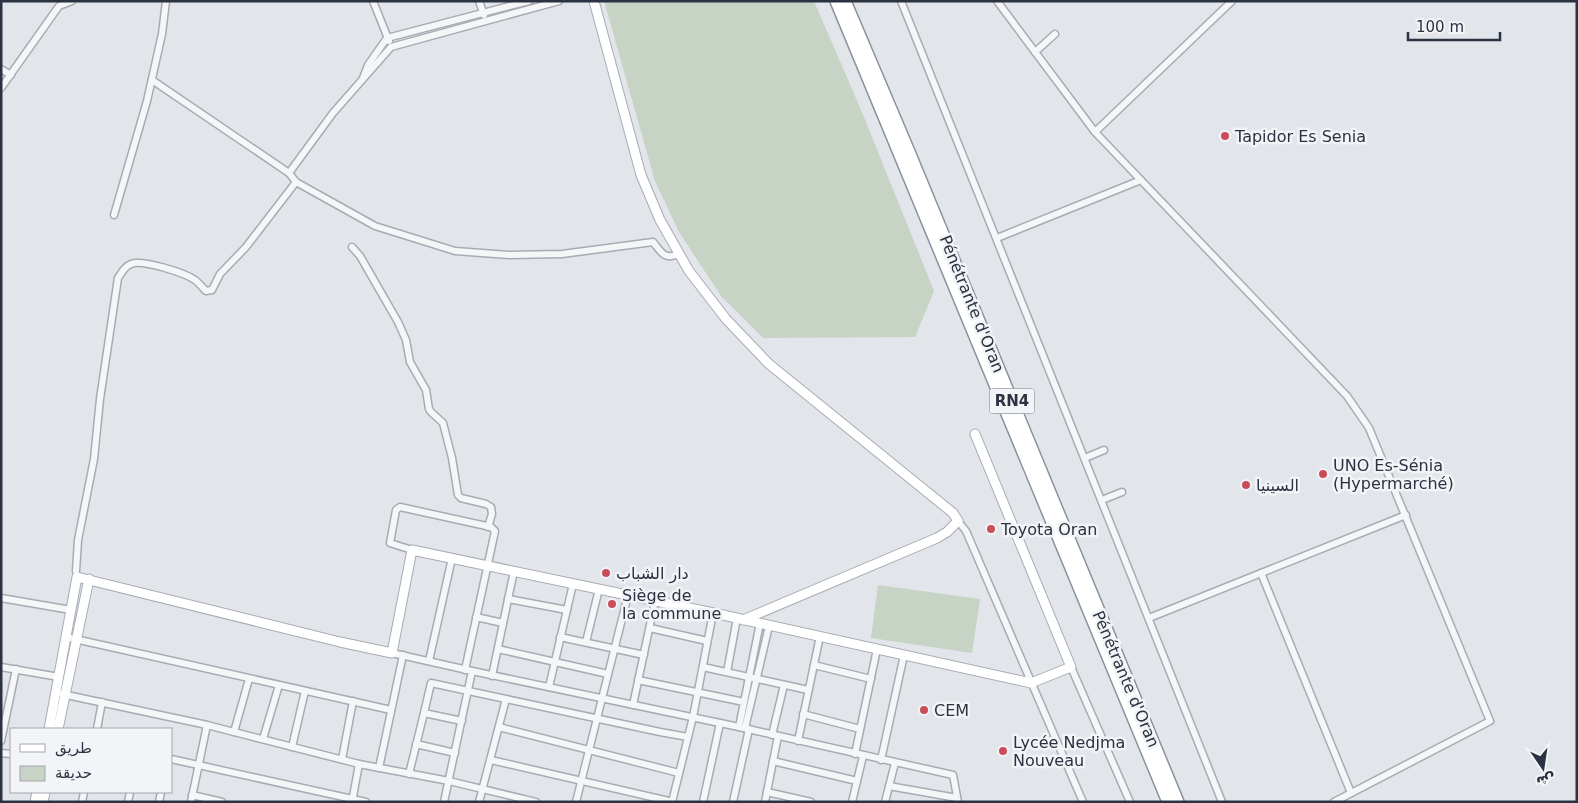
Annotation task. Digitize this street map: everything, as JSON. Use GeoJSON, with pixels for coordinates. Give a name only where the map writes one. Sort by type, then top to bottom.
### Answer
{"type":"FeatureCollection","features":[{"type":"Feature","properties":{"kind":"highway","name":"Pénétrante d'Oran"},"geometry":{"type":"LineString","coordinates":[[836,1],[1168,802]]}},
{"type":"Feature","properties":{"kind":"highway","name":"Pénétrante d'Oran"},"geometry":{"type":"LineString","coordinates":[[845,1],[914,163],[1178,802]]}},
{"type":"Feature","properties":{"kind":"street"},"geometry":{"type":"LineString","coordinates":[[1,88],[58,4],[72,1]]}},
{"type":"Feature","properties":{"kind":"street"},"geometry":{"type":"LineString","coordinates":[[114,215],[147,101],[162,34],[166,1]]}},
{"type":"Feature","properties":{"kind":"street"},"geometry":{"type":"LineString","coordinates":[[373,1],[391,47]]}},
{"type":"Feature","properties":{"kind":"street"},"geometry":{"type":"LineString","coordinates":[[479,1],[486,21]]}},
{"type":"Feature","properties":{"kind":"street"},"geometry":{"type":"LineString","coordinates":[[362,81],[368,64],[387,38],[529,1]]}},
{"type":"Feature","properties":{"kind":"street"},"geometry":{"type":"LineString","coordinates":[[289,173],[333,113],[391,47],[558,1]]}},
{"type":"Feature","properties":{"kind":"street"},"geometry":{"type":"LineString","coordinates":[[594,1],[640,174],[660,220],[689,271],[726,320],[770,364],[953,514],[966,531],[1083,802]]}},
{"type":"Feature","properties":{"kind":"street"},"geometry":{"type":"LineString","coordinates":[[901,1],[1222,802]]}},
{"type":"Feature","properties":{"kind":"street"},"geometry":{"type":"LineString","coordinates":[[997,1],[1095,132],[1347,396],[1369,428],[1406,515],[1490,721],[1334,802]]}},
{"type":"Feature","properties":{"kind":"street"},"geometry":{"type":"LineString","coordinates":[[1095,132],[1232,1]]}},
{"type":"Feature","properties":{"kind":"street"},"geometry":{"type":"LineString","coordinates":[[1035,52],[1055,34]]}},
{"type":"Feature","properties":{"kind":"street"},"geometry":{"type":"LineString","coordinates":[[1,68],[11,75]]}},
{"type":"Feature","properties":{"kind":"street"},"geometry":{"type":"LineString","coordinates":[[152,80],[289,173],[296,182],[375,226],[454,252],[509,255],[562,254],[653,242],[664,256],[671,257],[679,254]]}},
{"type":"Feature","properties":{"kind":"street"},"geometry":{"type":"LineString","coordinates":[[997,238],[1141,180]]}},
{"type":"Feature","properties":{"kind":"street"},"geometry":{"type":"LineString","coordinates":[[58,728],[61,693],[59,677],[77,574],[78,540],[94,460],[100,398],[118,278],[129,264],[138,262],[186,275],[206,291],[212,290],[220,274],[246,246],[296,182]]}},
{"type":"Feature","properties":{"kind":"street"},"geometry":{"type":"LineString","coordinates":[[352,248],[360,256],[398,322],[406,340],[410,362],[426,390],[429,408],[443,423],[452,458],[457,494],[461,498],[491,507],[492,514],[488,527]]}},
{"type":"Feature","properties":{"kind":"street"},"geometry":{"type":"LineString","coordinates":[[975,434],[1071,667],[1130,802]]}},
{"type":"Feature","properties":{"kind":"street"},"geometry":{"type":"LineString","coordinates":[[1085,458],[1104,450]]}},
{"type":"Feature","properties":{"kind":"street"},"geometry":{"type":"LineString","coordinates":[[1102,500],[1122,492]]}},
{"type":"Feature","properties":{"kind":"street"},"geometry":{"type":"LineString","coordinates":[[444,802],[468,691],[476,617],[487,566],[495,534],[493,529],[488,527],[400,507],[396,510],[390,543],[412,550],[487,566],[514,571],[760,623],[1032,683],[1071,667]]}},
{"type":"Feature","properties":{"kind":"street"},"geometry":{"type":"LineString","coordinates":[[1149,618],[1406,515]]}},
{"type":"Feature","properties":{"kind":"street"},"geometry":{"type":"LineString","coordinates":[[740,619],[937,538],[947,532],[958,521]]}},
{"type":"Feature","properties":{"kind":"street"},"geometry":{"type":"LineString","coordinates":[[392,653],[412,550]]}},
{"type":"Feature","properties":{"kind":"street"},"geometry":{"type":"LineString","coordinates":[[429,661],[452,558]]}},
{"type":"Feature","properties":{"kind":"street"},"geometry":{"type":"LineString","coordinates":[[492,676],[514,571]]}},
{"type":"Feature","properties":{"kind":"street"},"geometry":{"type":"LineString","coordinates":[[77,574],[89,579],[340,642],[492,676],[744,728],[953,775],[958,800],[889,786]]}},
{"type":"Feature","properties":{"kind":"street"},"geometry":{"type":"LineString","coordinates":[[1261,574],[1350,793]]}},
{"type":"Feature","properties":{"kind":"street"},"geometry":{"type":"LineString","coordinates":[[49,728],[76,641],[89,579]]}},
{"type":"Feature","properties":{"kind":"street"},"geometry":{"type":"LineString","coordinates":[[549,687],[573,584]]}},
{"type":"Feature","properties":{"kind":"street"},"geometry":{"type":"LineString","coordinates":[[586,642],[599,589]]}},
{"type":"Feature","properties":{"kind":"street"},"geometry":{"type":"LineString","coordinates":[[576,802],[628,595]]}},
{"type":"Feature","properties":{"kind":"street"},"geometry":{"type":"LineString","coordinates":[[1,598],[71,610]]}},
{"type":"Feature","properties":{"kind":"street"},"geometry":{"type":"LineString","coordinates":[[508,599],[566,610]]}},
{"type":"Feature","properties":{"kind":"street"},"geometry":{"type":"LineString","coordinates":[[633,705],[655,601]]}},
{"type":"Feature","properties":{"kind":"street"},"geometry":{"type":"LineString","coordinates":[[491,760],[672,802],[693,717],[713,613]]}},
{"type":"Feature","properties":{"kind":"street"},"geometry":{"type":"LineString","coordinates":[[476,617],[503,623]]}},
{"type":"Feature","properties":{"kind":"street"},"geometry":{"type":"LineString","coordinates":[[727,672],[740,619]]}},
{"type":"Feature","properties":{"kind":"street"},"geometry":{"type":"LineString","coordinates":[[744,728],[744,702],[760,623]]}},
{"type":"Feature","properties":{"kind":"street"},"geometry":{"type":"LineString","coordinates":[[733,802],[744,728],[769,626]]}},
{"type":"Feature","properties":{"kind":"street"},"geometry":{"type":"LineString","coordinates":[[650,628],[708,640]]}},
{"type":"Feature","properties":{"kind":"street"},"geometry":{"type":"LineString","coordinates":[[798,741],[820,636]]}},
{"type":"Feature","properties":{"kind":"street"},"geometry":{"type":"LineString","coordinates":[[560,637],[644,655]]}},
{"type":"Feature","properties":{"kind":"street"},"geometry":{"type":"LineString","coordinates":[[66,638],[391,710]]}},
{"type":"Feature","properties":{"kind":"street"},"geometry":{"type":"LineString","coordinates":[[498,649],[608,674]]}},
{"type":"Feature","properties":{"kind":"street"},"geometry":{"type":"LineString","coordinates":[[855,754],[877,649]]}},
{"type":"Feature","properties":{"kind":"street"},"geometry":{"type":"LineString","coordinates":[[379,768],[403,655]]}},
{"type":"Feature","properties":{"kind":"street"},"geometry":{"type":"LineString","coordinates":[[881,760],[904,655]]}},
{"type":"Feature","properties":{"kind":"street"},"geometry":{"type":"LineString","coordinates":[[814,665],[871,679]]}},
{"type":"Feature","properties":{"kind":"street"},"geometry":{"type":"LineString","coordinates":[[1,666],[59,677]]}},
{"type":"Feature","properties":{"kind":"street"},"geometry":{"type":"LineString","coordinates":[[702,667],[808,690]]}},
{"type":"Feature","properties":{"kind":"street"},"geometry":{"type":"LineString","coordinates":[[1,741],[16,669]]}},
{"type":"Feature","properties":{"kind":"street"},"geometry":{"type":"LineString","coordinates":[[234,732],[249,679]]}},
{"type":"Feature","properties":{"kind":"street"},"geometry":{"type":"LineString","coordinates":[[638,680],[744,702]]}},
{"type":"Feature","properties":{"kind":"street"},"geometry":{"type":"LineString","coordinates":[[409,774],[431,683],[688,737]]}},
{"type":"Feature","properties":{"kind":"street"},"geometry":{"type":"LineString","coordinates":[[765,802],[784,684]]}},
{"type":"Feature","properties":{"kind":"street"},"geometry":{"type":"LineString","coordinates":[[263,739],[279,685]]}},
{"type":"Feature","properties":{"kind":"street"},"geometry":{"type":"LineString","coordinates":[[292,747],[305,691]]}},
{"type":"Feature","properties":{"kind":"street"},"geometry":{"type":"LineString","coordinates":[[61,693],[207,725],[359,764],[449,781],[536,802]]}},
{"type":"Feature","properties":{"kind":"street"},"geometry":{"type":"LineString","coordinates":[[479,802],[506,699]]}},
{"type":"Feature","properties":{"kind":"street"},"geometry":{"type":"LineString","coordinates":[[342,759],[352,701]]}},
{"type":"Feature","properties":{"kind":"street"},"geometry":{"type":"LineString","coordinates":[[97,728],[102,702]]}},
{"type":"Feature","properties":{"kind":"street"},"geometry":{"type":"LineString","coordinates":[[424,713],[462,721]]}},
{"type":"Feature","properties":{"kind":"street"},"geometry":{"type":"LineString","coordinates":[[803,714],[860,729]]}},
{"type":"Feature","properties":{"kind":"street"},"geometry":{"type":"LineString","coordinates":[[703,802],[720,723]]}},
{"type":"Feature","properties":{"kind":"street"},"geometry":{"type":"LineString","coordinates":[[207,725],[191,799],[222,802]]}},
{"type":"Feature","properties":{"kind":"street"},"geometry":{"type":"LineString","coordinates":[[499,727],[679,772]]}},
{"type":"Feature","properties":{"kind":"street"},"geometry":{"type":"LineString","coordinates":[[416,744],[455,753]]}},
{"type":"Feature","properties":{"kind":"street"},"geometry":{"type":"LineString","coordinates":[[852,802],[863,756]]}},
{"type":"Feature","properties":{"kind":"street"},"geometry":{"type":"LineString","coordinates":[[172,759],[352,801],[366,802]]}},
{"type":"Feature","properties":{"kind":"street"},"geometry":{"type":"LineString","coordinates":[[773,761],[857,781]]}},
{"type":"Feature","properties":{"kind":"street"},"geometry":{"type":"LineString","coordinates":[[885,802],[895,763]]}},
{"type":"Feature","properties":{"kind":"street"},"geometry":{"type":"LineString","coordinates":[[352,801],[359,764]]}},
{"type":"Feature","properties":{"kind":"street"},"geometry":{"type":"LineString","coordinates":[[767,792],[811,802]]}},
{"type":"Feature","properties":{"kind":"green space"},"geometry":{"type":"Polygon","coordinates":[[[604,1],[814,1],[864,117],[934,291],[915,337],[763,338],[721,296],[679,232],[655,181],[604,1]]]}},
{"type":"Feature","properties":{"kind":"green space"},"geometry":{"type":"Polygon","coordinates":[[[878,585],[980,599],[972,653],[871,638],[878,585]]]}},
{"type":"Feature","properties":{"kind":"place","name":"Tapidor Es Senia"},"geometry":{"type":"Point","coordinates":[1225,136]}},
{"type":"Feature","properties":{"kind":"place","name":"UNO Es-Sénia (Hypermarché)"},"geometry":{"type":"Point","coordinates":[1323,474]}},
{"type":"Feature","properties":{"kind":"place","name":"السينيا"},"geometry":{"type":"Point","coordinates":[1246,485]}},
{"type":"Feature","properties":{"kind":"place","name":"Toyota Oran"},"geometry":{"type":"Point","coordinates":[991,529]}},
{"type":"Feature","properties":{"kind":"place","name":"دار الشباب"},"geometry":{"type":"Point","coordinates":[606,573]}},
{"type":"Feature","properties":{"kind":"place","name":"Siège de la commune"},"geometry":{"type":"Point","coordinates":[612,604]}},
{"type":"Feature","properties":{"kind":"place","name":"CEM"},"geometry":{"type":"Point","coordinates":[924,710]}},
{"type":"Feature","properties":{"kind":"place","name":"Lycée Nedjma Nouveau"},"geometry":{"type":"Point","coordinates":[1003,751]}}]}
